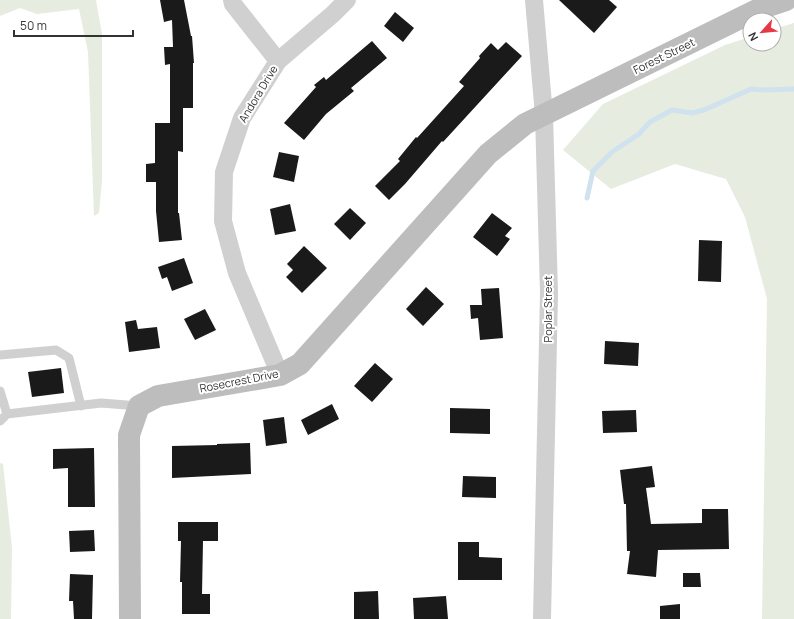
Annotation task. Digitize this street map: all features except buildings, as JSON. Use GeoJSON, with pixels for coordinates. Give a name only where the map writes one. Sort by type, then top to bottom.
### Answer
{"type":"FeatureCollection","features":[{"type":"Feature","properties":{"kind":"street"},"geometry":{"type":"LineString","coordinates":[[232,0],[278,61]]}},
{"type":"Feature","properties":{"kind":"street","name":"Andora Drive"},"geometry":{"type":"LineString","coordinates":[[280,375],[237,274],[223,221],[224,172],[242,118],[278,61],[333,14],[347,0]]}},
{"type":"Feature","properties":{"kind":"street","name":"Poplar Street"},"geometry":{"type":"LineString","coordinates":[[534,0],[544,115],[549,292],[542,619]]}},
{"type":"Feature","properties":{"kind":"street","name":"Forest Street"},"geometry":{"type":"LineString","coordinates":[[544,115],[759,9],[786,0]]}},
{"type":"Feature","properties":{"kind":"street","name":"Rosecrest Drive"},"geometry":{"type":"LineString","coordinates":[[139,406],[158,396],[280,375],[300,364],[488,154],[525,124],[544,115]]}},
{"type":"Feature","properties":{"kind":"street"},"geometry":{"type":"LineString","coordinates":[[130,619],[129,434],[139,406]]}},
{"type":"Feature","properties":{"kind":"lane"},"geometry":{"type":"LineString","coordinates":[[0,355],[56,350],[69,358],[81,406]]}},
{"type":"Feature","properties":{"kind":"lane"},"geometry":{"type":"LineString","coordinates":[[0,391],[4,418]]}},
{"type":"Feature","properties":{"kind":"lane"},"geometry":{"type":"LineString","coordinates":[[4,418],[101,404],[139,406]]}},
{"type":"Feature","properties":{"kind":"lane"},"geometry":{"type":"LineString","coordinates":[[0,408],[4,418]]}},
{"type":"Feature","properties":{"kind":"shaded area"},"geometry":{"type":"Polygon","coordinates":[[[0,0],[96,0],[102,34],[102,180],[99,213],[94,216],[88,52],[79,9],[37,14],[20,8],[0,16],[0,0]]]}},
{"type":"Feature","properties":{"kind":"shaded area"},"geometry":{"type":"Polygon","coordinates":[[[794,23],[794,619],[762,619],[767,299],[745,217],[726,179],[675,164],[611,189],[563,150],[603,104],[725,45],[742,40],[742,52],[782,52],[782,27],[794,23]]]}},
{"type":"Feature","properties":{"kind":"shaded area"},"geometry":{"type":"Polygon","coordinates":[[[0,463],[3,464],[12,548],[11,619],[0,619],[0,463]]]}},
{"type":"Feature","properties":{"kind":"waterway"},"geometry":{"type":"LineString","coordinates":[[587,198],[593,171],[612,152],[639,134],[650,122],[672,110],[692,113],[704,110],[751,89],[794,89]]}}]}
